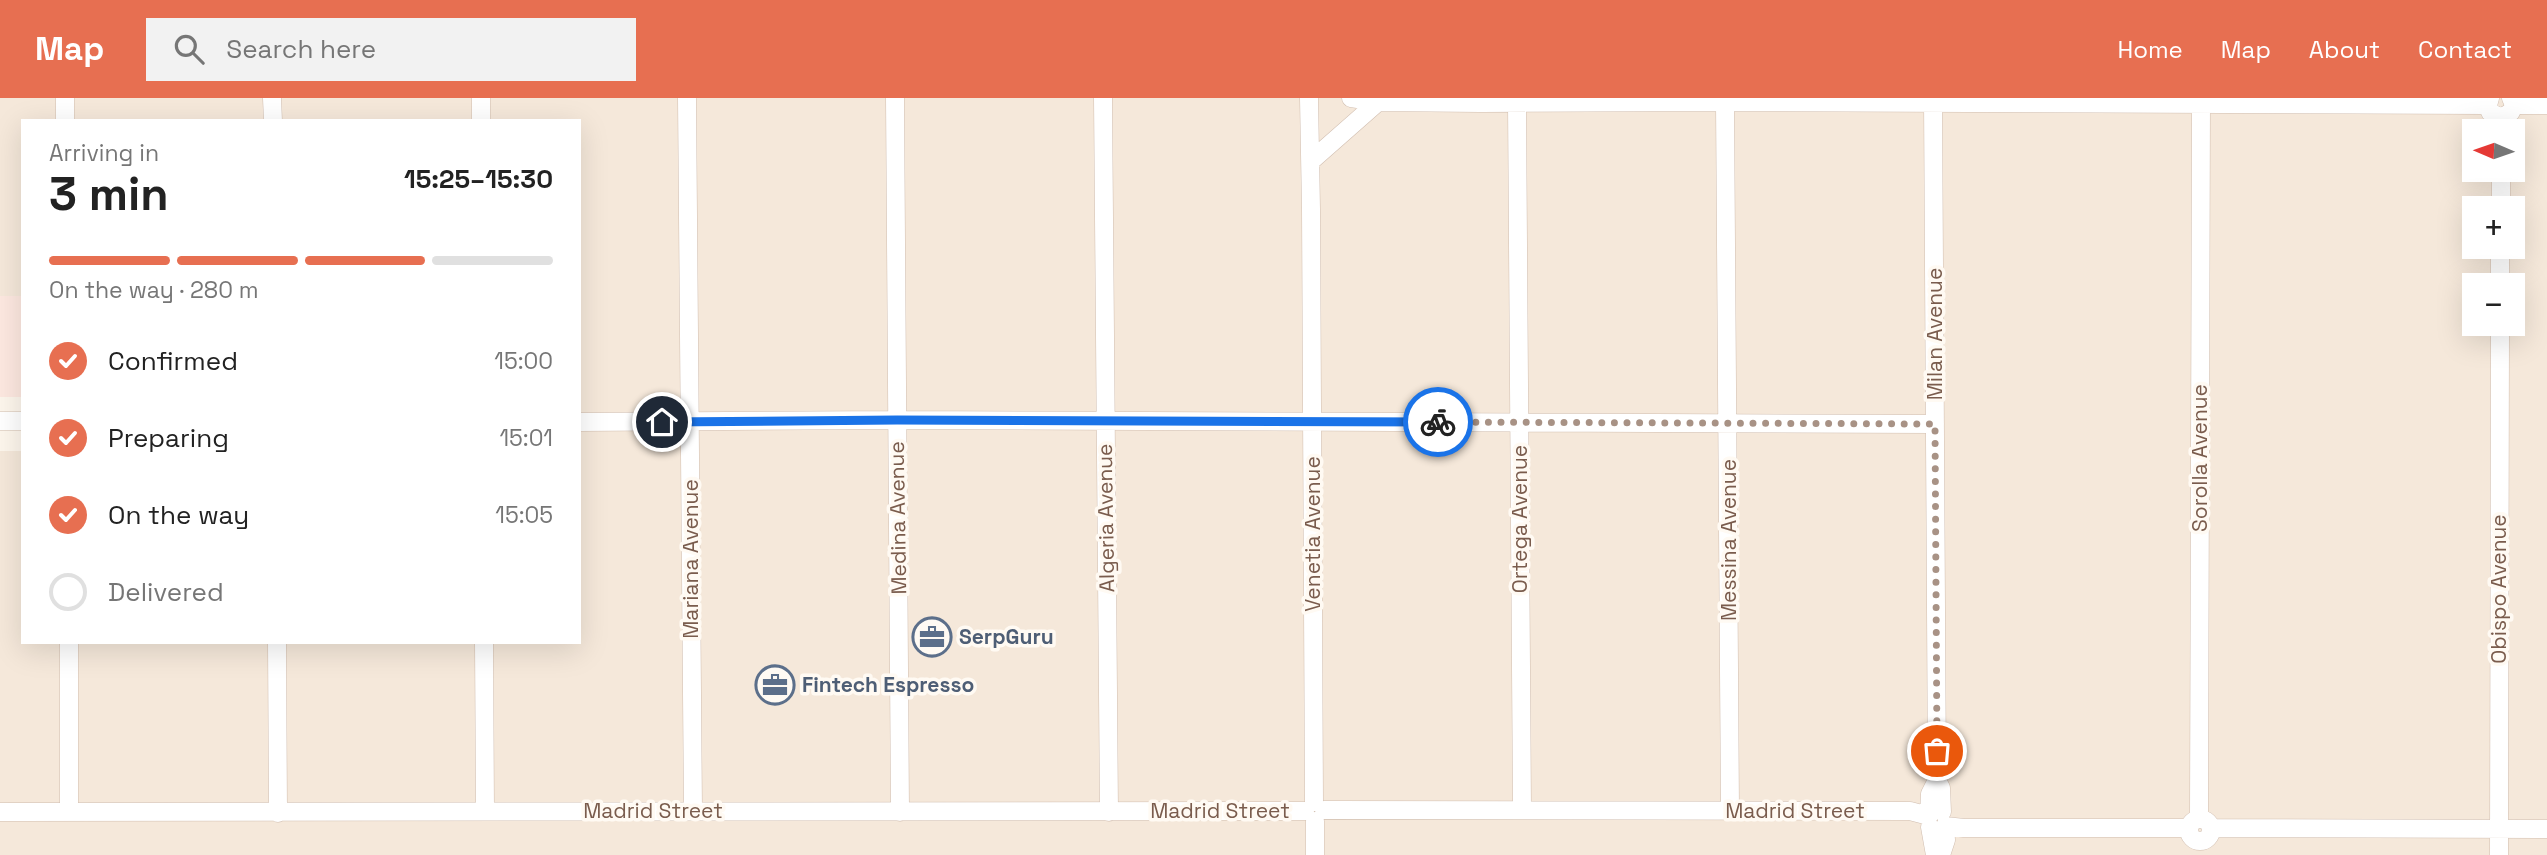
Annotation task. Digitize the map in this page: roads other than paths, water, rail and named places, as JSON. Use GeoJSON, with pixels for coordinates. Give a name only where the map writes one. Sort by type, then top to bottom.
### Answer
{"type":"FeatureCollection","features":[{"type":"Feature","properties":{"kind":"street"},"geometry":{"type":"LineString","coordinates":[[65,98],[65,119]]}},
{"type":"Feature","properties":{"kind":"street"},"geometry":{"type":"LineString","coordinates":[[272,98],[273,119]]}},
{"type":"Feature","properties":{"kind":"street"},"geometry":{"type":"LineString","coordinates":[[481,98],[481,119]]}},
{"type":"Feature","properties":{"kind":"street","name":"Mariana Avenue"},"geometry":{"type":"LineString","coordinates":[[687,98],[692,811]]}},
{"type":"Feature","properties":{"kind":"street","name":"Medina Avenue"},"geometry":{"type":"LineString","coordinates":[[895,98],[900,812]]}},
{"type":"Feature","properties":{"kind":"street","name":"Algeria Avenue"},"geometry":{"type":"LineString","coordinates":[[1103,98],[1109,812]]}},
{"type":"Feature","properties":{"kind":"street","name":"Venetia Avenue"},"geometry":{"type":"LineString","coordinates":[[1308,98],[1311,161],[1315,855]]}},
{"type":"Feature","properties":{"kind":"street"},"geometry":{"type":"LineString","coordinates":[[1351,98],[1378,102],[1434,100],[1517,103],[2201,101],[2501,109],[2547,105]]}},
{"type":"Feature","properties":{"kind":"street","name":"Milan Avenue"},"geometry":{"type":"LineString","coordinates":[[1933,101],[1937,780],[1941,788],[1935,855]]}},
{"type":"Feature","properties":{"kind":"street","name":"Sorolla Avenue"},"geometry":{"type":"LineString","coordinates":[[2200,834],[2201,101]]}},
{"type":"Feature","properties":{"kind":"street"},"geometry":{"type":"LineString","coordinates":[[1311,161],[1378,102]]}},
{"type":"Feature","properties":{"kind":"street","name":"Messina Avenue"},"geometry":{"type":"LineString","coordinates":[[1725,102],[1730,811]]}},
{"type":"Feature","properties":{"kind":"street","name":"Ortega Avenue"},"geometry":{"type":"LineString","coordinates":[[1517,103],[1522,809]]}},
{"type":"Feature","properties":{"kind":"street","name":"Obispo Avenue"},"geometry":{"type":"LineString","coordinates":[[2499,855],[2500,336]]}},
{"type":"Feature","properties":{"kind":"street"},"geometry":{"type":"LineString","coordinates":[[581,422],[897,420],[1935,424]]}},
{"type":"Feature","properties":{"kind":"street"},"geometry":{"type":"LineString","coordinates":[[0,421],[21,421]]}},
{"type":"Feature","properties":{"kind":"street"},"geometry":{"type":"LineString","coordinates":[[69,644],[69,812]]}},
{"type":"Feature","properties":{"kind":"street"},"geometry":{"type":"LineString","coordinates":[[277,644],[278,813]]}},
{"type":"Feature","properties":{"kind":"street"},"geometry":{"type":"LineString","coordinates":[[484,644],[485,811]]}},
{"type":"Feature","properties":{"kind":"street","name":"Madrid Street"},"geometry":{"type":"LineString","coordinates":[[0,812],[1109,812],[1522,809],[1910,811],[1964,828],[2200,834],[2547,829]]}},
{"type":"Feature","properties":{"kind":"street","name":"Milan Avenue"},"geometry":{"type":"LineString","coordinates":[[1937,820],[1946,840],[1941,855]]}},
{"type":"Feature","properties":{"kind":"place","name":"SerpGuru"},"geometry":{"type":"Point","coordinates":[932,637]}},
{"type":"Feature","properties":{"kind":"place","name":"Fintech Espresso"},"geometry":{"type":"Point","coordinates":[775,685]}}]}
